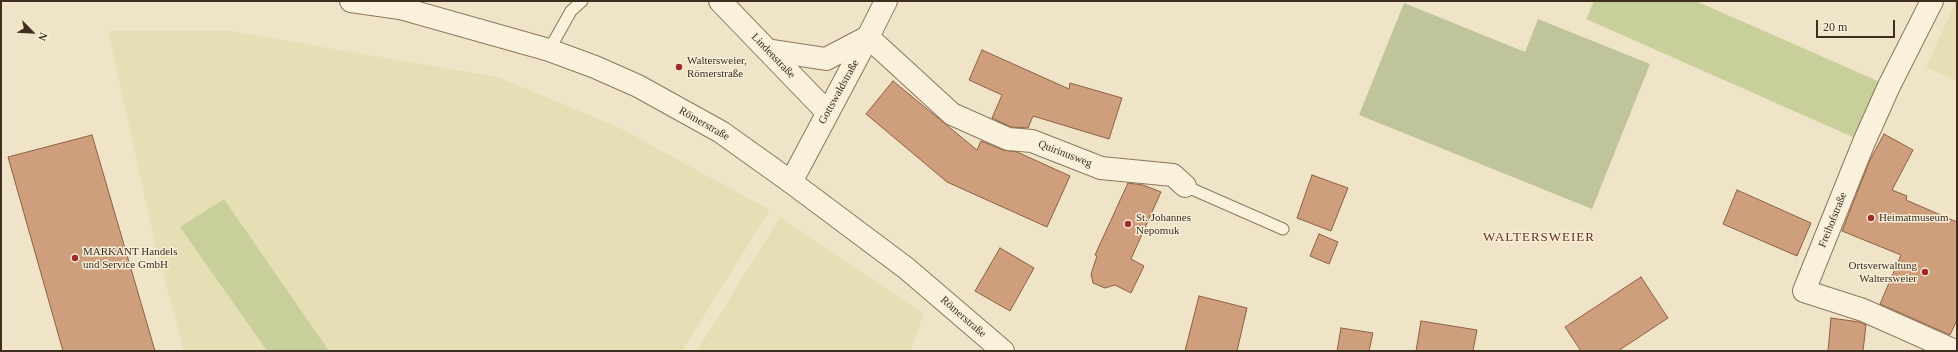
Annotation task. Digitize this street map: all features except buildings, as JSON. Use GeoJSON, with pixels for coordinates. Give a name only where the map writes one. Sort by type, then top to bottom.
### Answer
{"type":"FeatureCollection","features":[{"type":"Feature","properties":{"kind":"street","name":"Römerstraße"},"geometry":{"type":"LineString","coordinates":[[351,1],[401,5],[549,50],[595,66],[638,86],[721,132],[791,182],[906,268],[1003,351]]}},
{"type":"Feature","properties":{"kind":"street","name":"Lindenstraße"},"geometry":{"type":"LineString","coordinates":[[720,1],[828,112]]}},
{"type":"Feature","properties":{"kind":"street","name":"Gottswaldstraße"},"geometry":{"type":"LineString","coordinates":[[791,182],[886,1]]}},
{"type":"Feature","properties":{"kind":"street","name":"Freihofstraße"},"geometry":{"type":"LineString","coordinates":[[1932,1],[1889,86],[1804,291],[1863,310],[1955,351]]}},
{"type":"Feature","properties":{"kind":"street"},"geometry":{"type":"LineString","coordinates":[[767,50],[826,59],[868,37]]}},
{"type":"Feature","properties":{"kind":"street","name":"Quirinusweg"},"geometry":{"type":"LineString","coordinates":[[868,37],[952,114],[1008,139],[1032,141],[1101,168],[1173,175],[1186,186]]}},
{"type":"Feature","properties":{"kind":"lane"},"geometry":{"type":"LineString","coordinates":[[549,50],[571,11],[582,1]]}},
{"type":"Feature","properties":{"kind":"lane","name":"Quirinusweg"},"geometry":{"type":"LineString","coordinates":[[1186,186],[1283,229]]}},
{"type":"Feature","properties":{"kind":"shaded area"},"geometry":{"type":"Polygon","coordinates":[[[1957,1],[1957,81],[1926,67],[1957,1]]]}},
{"type":"Feature","properties":{"kind":"shaded area"},"geometry":{"type":"Polygon","coordinates":[[[108,31],[229,31],[498,77],[618,127],[770,210],[682,351],[329,351],[224,199],[180,227],[267,351],[184,351],[154,239],[108,31]]]}},
{"type":"Feature","properties":{"kind":"shaded area"},"geometry":{"type":"Polygon","coordinates":[[[780,217],[924,313],[910,351],[697,351],[780,217]]]}},
{"type":"Feature","properties":{"kind":"green space"},"geometry":{"type":"Polygon","coordinates":[[[1594,1],[1696,1],[1889,86],[1864,142],[1586,19],[1594,1]]]}},
{"type":"Feature","properties":{"kind":"green space"},"geometry":{"type":"Polygon","coordinates":[[[1404,3],[1525,52],[1538,19],[1650,64],[1592,209],[1359,115],[1404,3]]]}},
{"type":"Feature","properties":{"kind":"green space"},"geometry":{"type":"Polygon","coordinates":[[[224,199],[329,351],[267,351],[180,227],[224,199]]]}},
{"type":"Feature","properties":{"kind":"place","name":"Waltersweier, Römerstraße"},"geometry":{"type":"Point","coordinates":[679,67]}},
{"type":"Feature","properties":{"kind":"place","name":"Heimatmuseum"},"geometry":{"type":"Point","coordinates":[1871,218]}},
{"type":"Feature","properties":{"kind":"place","name":"St. Johannes Nepomuk"},"geometry":{"type":"Point","coordinates":[1128,224]}},
{"type":"Feature","properties":{"kind":"place","name":"MARKANT Handels und Service GmbH"},"geometry":{"type":"Point","coordinates":[75,258]}},
{"type":"Feature","properties":{"kind":"place","name":"Ortsverwaltung Waltersweier"},"geometry":{"type":"Point","coordinates":[1925,272]}},
{"type":"Feature","properties":{"kind":"district","name":"WALTERSWEIER"},"geometry":{"type":"Point","coordinates":[1539,238]}}]}
